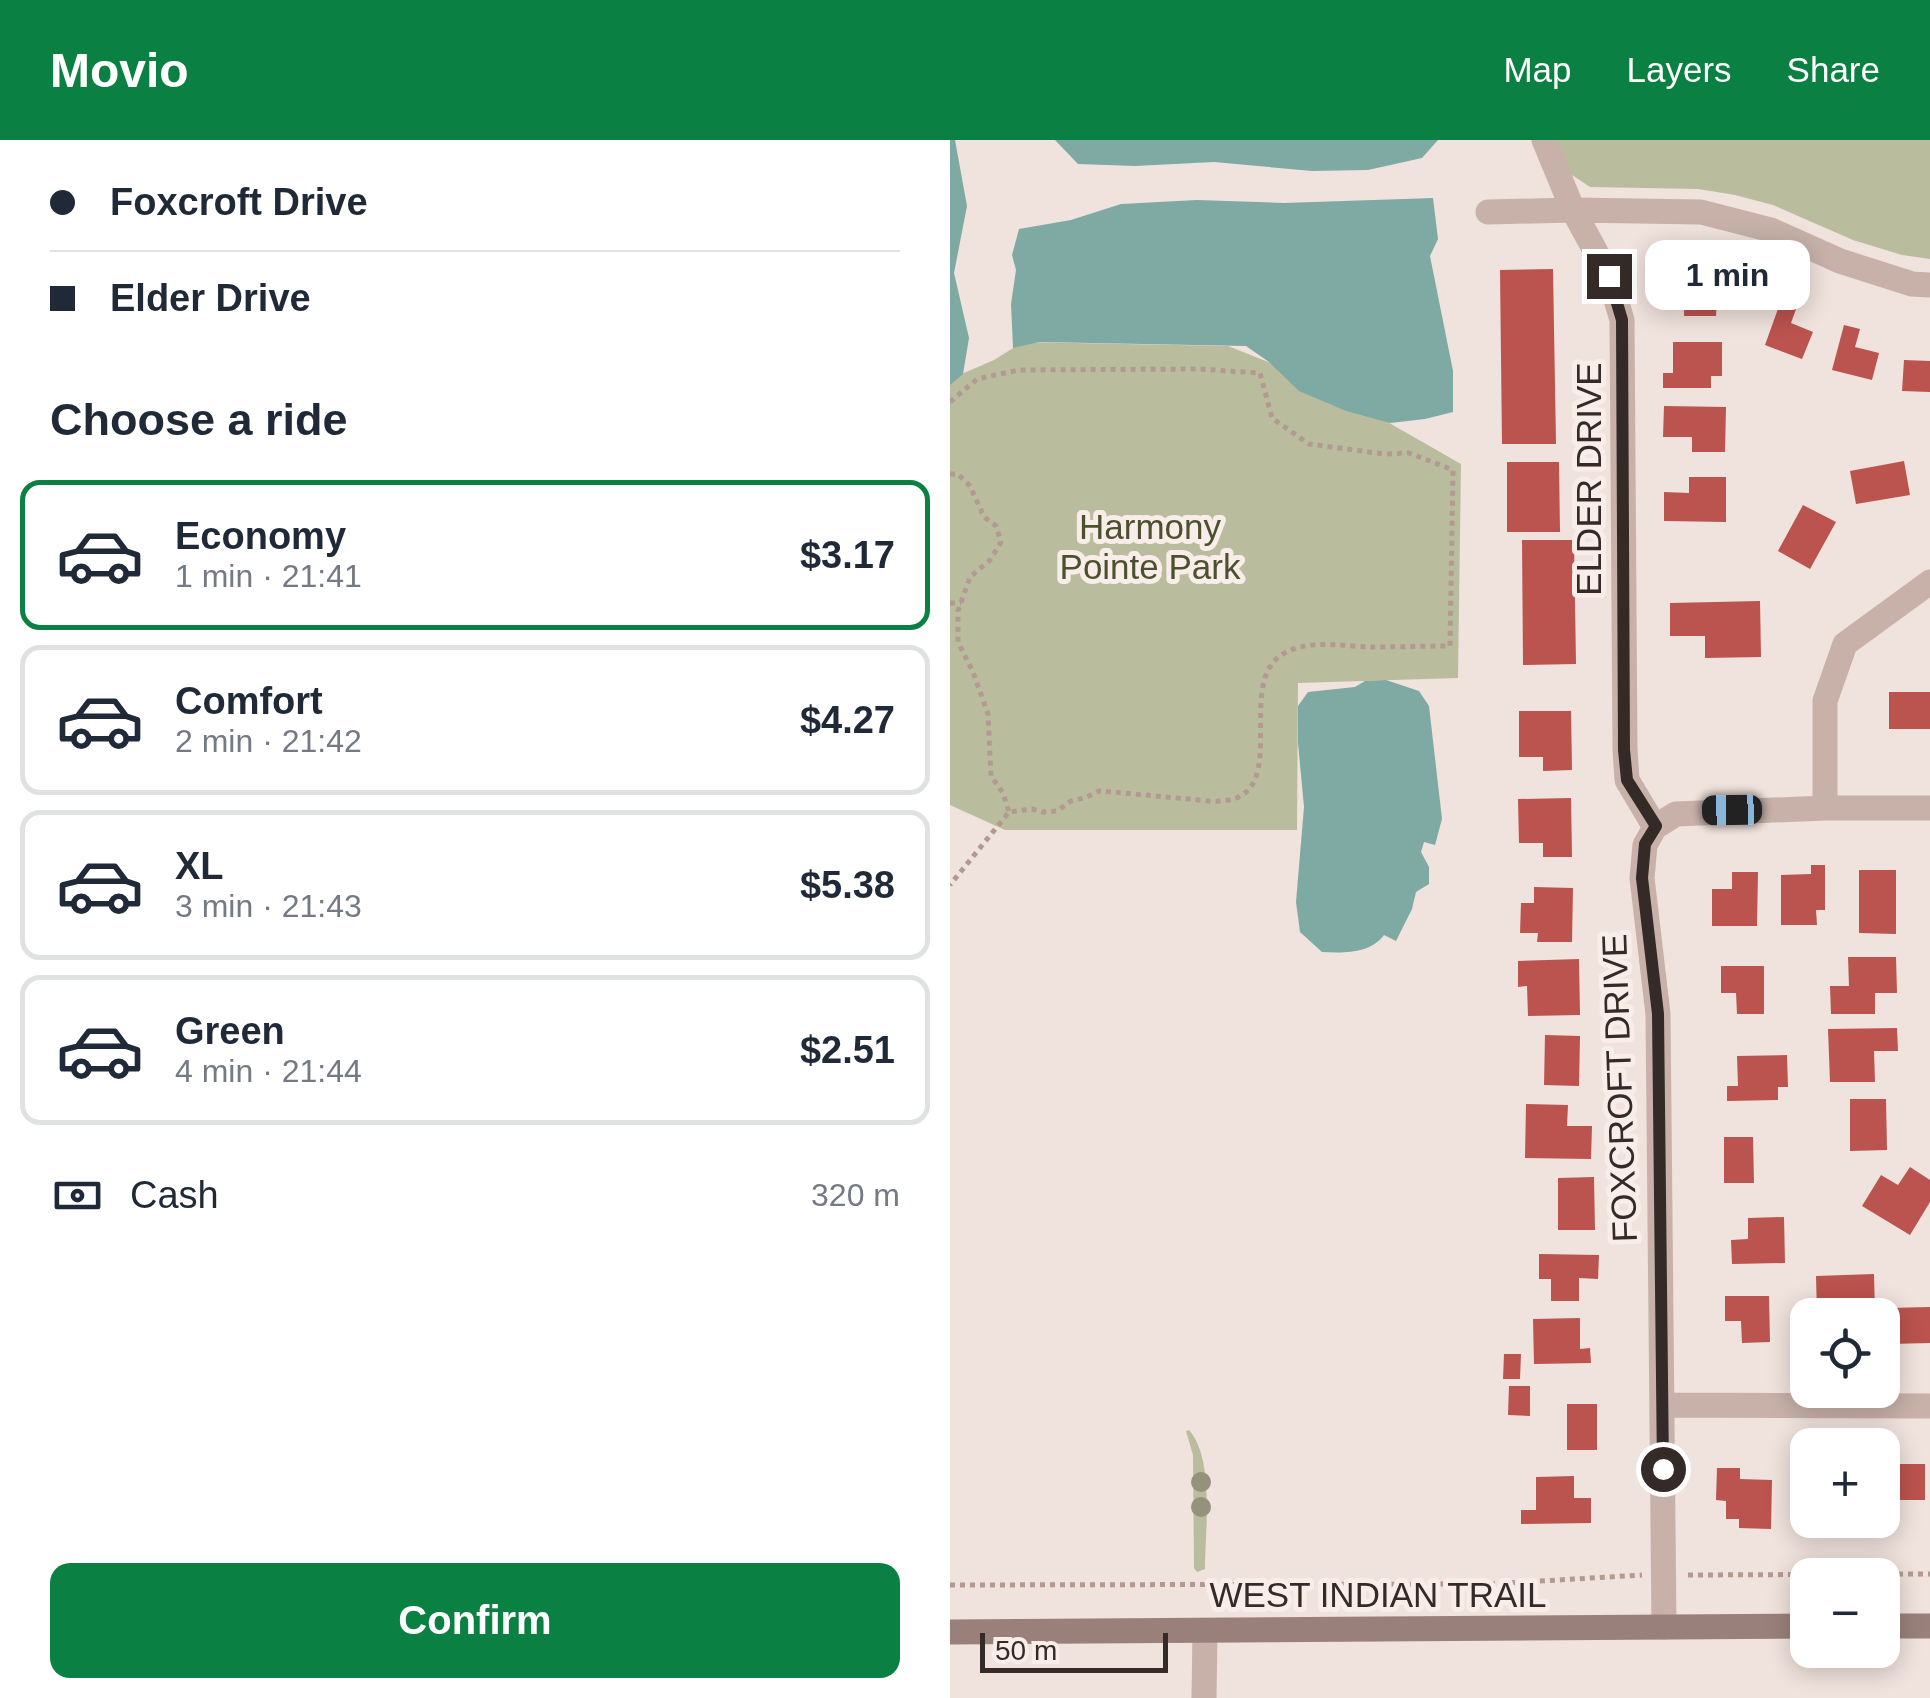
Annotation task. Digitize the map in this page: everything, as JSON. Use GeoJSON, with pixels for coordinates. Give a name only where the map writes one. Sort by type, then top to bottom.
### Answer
{"type":"FeatureCollection","features":[{"type":"Feature","properties":{"kind":"main road","name":"WEST INDIAN TRAIL"},"geometry":{"type":"LineString","coordinates":[[950,1632],[1790,1626]]}},
{"type":"Feature","properties":{"kind":"main road"},"geometry":{"type":"LineString","coordinates":[[1900,1626],[1930,1626]]}},
{"type":"Feature","properties":{"kind":"street","name":"ELDER DRIVE"},"geometry":{"type":"LineString","coordinates":[[1544,140],[1573,210],[1609,276],[1622,320],[1624,750],[1627,780],[1656,826]]}},
{"type":"Feature","properties":{"kind":"street"},"geometry":{"type":"LineString","coordinates":[[1488,212],[1701,212],[1771,230],[1840,261],[1912,284],[1930,285]]}},
{"type":"Feature","properties":{"kind":"street"},"geometry":{"type":"LineString","coordinates":[[1825,808],[1825,700],[1845,644],[1930,582]]}},
{"type":"Feature","properties":{"kind":"street"},"geometry":{"type":"LineString","coordinates":[[1656,826],[1676,814],[1930,808]]}},
{"type":"Feature","properties":{"kind":"street","name":"FOXCROFT DRIVE"},"geometry":{"type":"LineString","coordinates":[[1656,826],[1645,844],[1642,878],[1658,1014],[1664,1627]]}},
{"type":"Feature","properties":{"kind":"street"},"geometry":{"type":"LineString","coordinates":[[1663,1405],[1930,1406]]}},
{"type":"Feature","properties":{"kind":"street"},"geometry":{"type":"LineString","coordinates":[[1204,1698],[1206,1630]]}},
{"type":"Feature","properties":{"kind":"path"},"geometry":{"type":"LineString","coordinates":[[950,402],[977,379],[1019,370],[1199,368],[1260,373],[1272,418],[1309,444],[1384,454],[1410,453],[1453,470],[1450,646],[1326,645],[1284,652],[1273,662],[1261,690],[1256,782],[1246,792],[1224,802],[1099,791],[1071,801],[1057,811],[1009,812],[950,885]]}},
{"type":"Feature","properties":{"kind":"path"},"geometry":{"type":"LineString","coordinates":[[950,474],[958,474],[970,486],[984,517],[996,526],[1001,542],[990,560],[970,577],[958,611],[958,642],[988,714],[991,776],[1003,793],[1009,812]]}},
{"type":"Feature","properties":{"kind":"path"},"geometry":{"type":"LineString","coordinates":[[950,603],[961,603]]}},
{"type":"Feature","properties":{"kind":"path"},"geometry":{"type":"LineString","coordinates":[[950,1585],[1491,1584],[1628,1575],[1930,1574]]}},
{"type":"Feature","properties":{"kind":"green space"},"geometry":{"type":"Polygon","coordinates":[[[1556,140],[1930,140],[1930,259],[1853,240],[1773,205],[1735,195],[1698,189],[1590,187],[1564,164],[1556,140]]]}},
{"type":"Feature","properties":{"kind":"green space","name":"Harmony Pointe Park"},"geometry":{"type":"Polygon","coordinates":[[[1023,342],[1228,346],[1314,380],[1461,464],[1458,678],[1298,683],[1297,830],[1005,830],[950,805],[950,379],[1023,342]]]}},
{"type":"Feature","properties":{"kind":"green space"},"geometry":{"type":"Polygon","coordinates":[[[1189,1430],[1202,1459],[1207,1496],[1205,1569],[1197,1572],[1193,1455],[1186,1431],[1189,1430]]]}},
{"type":"Feature","properties":{"kind":"water"},"geometry":{"type":"Polygon","coordinates":[[[950,140],[955,140],[967,206],[954,273],[969,338],[963,374],[950,385],[950,140]]]}},
{"type":"Feature","properties":{"kind":"water"},"geometry":{"type":"Polygon","coordinates":[[[1055,140],[1438,140],[1422,158],[1368,170],[1312,171],[1214,162],[1078,164],[1055,140]]]}},
{"type":"Feature","properties":{"kind":"water"},"geometry":{"type":"Polygon","coordinates":[[[1433,198],[1438,239],[1430,256],[1453,371],[1453,412],[1390,423],[1346,411],[1299,391],[1246,346],[1039,342],[1013,348],[1011,304],[1016,270],[1012,255],[1019,229],[1071,220],[1121,204],[1433,198]]]}},
{"type":"Feature","properties":{"kind":"water"},"geometry":{"type":"Polygon","coordinates":[[[1386,680],[1419,691],[1429,706],[1442,819],[1435,845],[1424,842],[1421,852],[1429,867],[1429,884],[1416,892],[1396,941],[1384,935],[1364,949],[1322,952],[1300,932],[1296,902],[1304,807],[1298,706],[1308,692],[1386,680]]]}},
{"type":"Feature","properties":{"kind":"building"},"geometry":{"type":"Polygon","coordinates":[[[1685,265],[1752,269],[1752,298],[1717,298],[1716,316],[1684,316],[1685,265]]]}},
{"type":"Feature","properties":{"kind":"building"},"geometry":{"type":"Polygon","coordinates":[[[1553,269],[1556,444],[1502,444],[1500,270],[1553,269]]]}},
{"type":"Feature","properties":{"kind":"building"},"geometry":{"type":"Polygon","coordinates":[[[1783,295],[1799,301],[1791,323],[1813,332],[1802,359],[1765,345],[1783,295]]]}},
{"type":"Feature","properties":{"kind":"building"},"geometry":{"type":"Polygon","coordinates":[[[1844,325],[1860,329],[1855,347],[1879,353],[1872,380],[1832,370],[1844,325]]]}},
{"type":"Feature","properties":{"kind":"building"},"geometry":{"type":"Polygon","coordinates":[[[1673,342],[1722,342],[1722,376],[1711,376],[1711,388],[1663,388],[1663,373],[1673,373],[1673,342]]]}},
{"type":"Feature","properties":{"kind":"building"},"geometry":{"type":"Polygon","coordinates":[[[1904,360],[1930,361],[1930,392],[1902,391],[1904,360]]]}},
{"type":"Feature","properties":{"kind":"building"},"geometry":{"type":"Polygon","coordinates":[[[1664,406],[1726,407],[1725,452],[1692,452],[1692,437],[1663,437],[1664,406]]]}},
{"type":"Feature","properties":{"kind":"building"},"geometry":{"type":"Polygon","coordinates":[[[1904,461],[1910,495],[1856,504],[1850,471],[1904,461]]]}},
{"type":"Feature","properties":{"kind":"building"},"geometry":{"type":"Polygon","coordinates":[[[1507,462],[1559,462],[1560,532],[1507,532],[1507,462]]]}},
{"type":"Feature","properties":{"kind":"building"},"geometry":{"type":"Polygon","coordinates":[[[1689,477],[1726,477],[1726,522],[1664,521],[1664,492],[1689,493],[1689,477]]]}},
{"type":"Feature","properties":{"kind":"building"},"geometry":{"type":"Polygon","coordinates":[[[1803,505],[1836,522],[1810,569],[1778,551],[1803,505]]]}},
{"type":"Feature","properties":{"kind":"building"},"geometry":{"type":"Polygon","coordinates":[[[1522,540],[1574,540],[1576,664],[1523,665],[1522,540]]]}},
{"type":"Feature","properties":{"kind":"building"},"geometry":{"type":"Polygon","coordinates":[[[1760,601],[1761,657],[1705,658],[1705,636],[1670,636],[1670,603],[1760,601]]]}},
{"type":"Feature","properties":{"kind":"building"},"geometry":{"type":"Polygon","coordinates":[[[1889,692],[1930,692],[1930,729],[1889,729],[1889,692]]]}},
{"type":"Feature","properties":{"kind":"building"},"geometry":{"type":"Polygon","coordinates":[[[1519,711],[1571,711],[1572,770],[1543,771],[1543,757],[1519,757],[1519,711]]]}},
{"type":"Feature","properties":{"kind":"building"},"geometry":{"type":"Polygon","coordinates":[[[1571,798],[1572,857],[1543,857],[1543,843],[1519,843],[1518,799],[1571,798]]]}},
{"type":"Feature","properties":{"kind":"building"},"geometry":{"type":"Polygon","coordinates":[[[1811,865],[1825,865],[1825,910],[1816,910],[1817,925],[1781,925],[1781,875],[1811,874],[1811,865]]]}},
{"type":"Feature","properties":{"kind":"building"},"geometry":{"type":"Polygon","coordinates":[[[1859,870],[1896,870],[1896,934],[1859,933],[1859,870]]]}},
{"type":"Feature","properties":{"kind":"building"},"geometry":{"type":"Polygon","coordinates":[[[1732,872],[1758,872],[1757,926],[1712,926],[1712,889],[1732,889],[1732,872]]]}},
{"type":"Feature","properties":{"kind":"building"},"geometry":{"type":"Polygon","coordinates":[[[1534,887],[1573,888],[1572,942],[1537,942],[1538,933],[1520,933],[1521,903],[1534,903],[1534,887]]]}},
{"type":"Feature","properties":{"kind":"building"},"geometry":{"type":"Polygon","coordinates":[[[1848,957],[1896,957],[1897,993],[1875,993],[1875,1014],[1831,1014],[1830,986],[1849,986],[1848,957]]]}},
{"type":"Feature","properties":{"kind":"building"},"geometry":{"type":"Polygon","coordinates":[[[1579,959],[1580,1015],[1528,1016],[1527,986],[1518,987],[1518,961],[1579,959]]]}},
{"type":"Feature","properties":{"kind":"building"},"geometry":{"type":"Polygon","coordinates":[[[1721,966],[1764,966],[1764,1014],[1737,1014],[1736,993],[1721,993],[1721,966]]]}},
{"type":"Feature","properties":{"kind":"building"},"geometry":{"type":"Polygon","coordinates":[[[1897,1028],[1898,1051],[1874,1051],[1875,1082],[1830,1082],[1828,1029],[1897,1028]]]}},
{"type":"Feature","properties":{"kind":"building"},"geometry":{"type":"Polygon","coordinates":[[[1545,1035],[1580,1036],[1579,1086],[1544,1085],[1545,1035]]]}},
{"type":"Feature","properties":{"kind":"building"},"geometry":{"type":"Polygon","coordinates":[[[1787,1055],[1788,1087],[1778,1087],[1778,1100],[1727,1101],[1727,1086],[1738,1086],[1737,1056],[1787,1055]]]}},
{"type":"Feature","properties":{"kind":"building"},"geometry":{"type":"Polygon","coordinates":[[[1850,1099],[1886,1099],[1887,1150],[1850,1151],[1850,1099]]]}},
{"type":"Feature","properties":{"kind":"building"},"geometry":{"type":"Polygon","coordinates":[[[1526,1104],[1568,1105],[1567,1126],[1592,1126],[1591,1159],[1525,1158],[1526,1104]]]}},
{"type":"Feature","properties":{"kind":"building"},"geometry":{"type":"Polygon","coordinates":[[[1724,1137],[1753,1137],[1754,1183],[1724,1183],[1724,1137]]]}},
{"type":"Feature","properties":{"kind":"building"},"geometry":{"type":"Polygon","coordinates":[[[1910,1167],[1930,1180],[1930,1202],[1910,1235],[1862,1206],[1881,1175],[1898,1185],[1910,1167]]]}},
{"type":"Feature","properties":{"kind":"building"},"geometry":{"type":"Polygon","coordinates":[[[1594,1177],[1595,1230],[1558,1230],[1558,1178],[1594,1177]]]}},
{"type":"Feature","properties":{"kind":"building"},"geometry":{"type":"Polygon","coordinates":[[[1784,1217],[1785,1263],[1732,1264],[1731,1240],[1748,1239],[1748,1218],[1784,1217]]]}},
{"type":"Feature","properties":{"kind":"building"},"geometry":{"type":"Polygon","coordinates":[[[1539,1254],[1599,1255],[1598,1279],[1579,1278],[1579,1301],[1551,1301],[1551,1279],[1539,1279],[1539,1254]]]}},
{"type":"Feature","properties":{"kind":"building"},"geometry":{"type":"Polygon","coordinates":[[[1874,1274],[1875,1298],[1817,1298],[1816,1276],[1874,1274]]]}},
{"type":"Feature","properties":{"kind":"building"},"geometry":{"type":"Polygon","coordinates":[[[1725,1296],[1769,1296],[1770,1342],[1742,1343],[1741,1321],[1725,1321],[1725,1296]]]}},
{"type":"Feature","properties":{"kind":"building"},"geometry":{"type":"Polygon","coordinates":[[[1930,1307],[1930,1343],[1900,1344],[1900,1308],[1930,1307]]]}},
{"type":"Feature","properties":{"kind":"building"},"geometry":{"type":"Polygon","coordinates":[[[1580,1318],[1580,1349],[1590,1348],[1591,1363],[1534,1364],[1533,1319],[1580,1318]]]}},
{"type":"Feature","properties":{"kind":"building"},"geometry":{"type":"Polygon","coordinates":[[[1504,1354],[1521,1354],[1520,1379],[1503,1379],[1504,1354]]]}},
{"type":"Feature","properties":{"kind":"building"},"geometry":{"type":"Polygon","coordinates":[[[1509,1386],[1530,1386],[1530,1416],[1508,1415],[1509,1386]]]}},
{"type":"Feature","properties":{"kind":"building"},"geometry":{"type":"Polygon","coordinates":[[[1567,1404],[1597,1404],[1597,1450],[1567,1450],[1567,1404]]]}},
{"type":"Feature","properties":{"kind":"building"},"geometry":{"type":"Polygon","coordinates":[[[1900,1464],[1925,1464],[1925,1500],[1900,1500],[1900,1464]]]}},
{"type":"Feature","properties":{"kind":"building"},"geometry":{"type":"Polygon","coordinates":[[[1717,1468],[1740,1468],[1740,1479],[1772,1480],[1771,1529],[1739,1528],[1739,1519],[1726,1519],[1726,1501],[1716,1500],[1717,1468]]]}},
{"type":"Feature","properties":{"kind":"building"},"geometry":{"type":"Polygon","coordinates":[[[1574,1476],[1574,1498],[1591,1498],[1591,1523],[1521,1524],[1521,1510],[1536,1510],[1536,1477],[1574,1476]]]}},
{"type":"Feature","properties":{"kind":"route"},"geometry":{"type":"LineString","coordinates":[[1609,276],[1622,320],[1624,750],[1627,780],[1656,826],[1645,844],[1642,878],[1658,1014],[1663,1469]]}}]}
